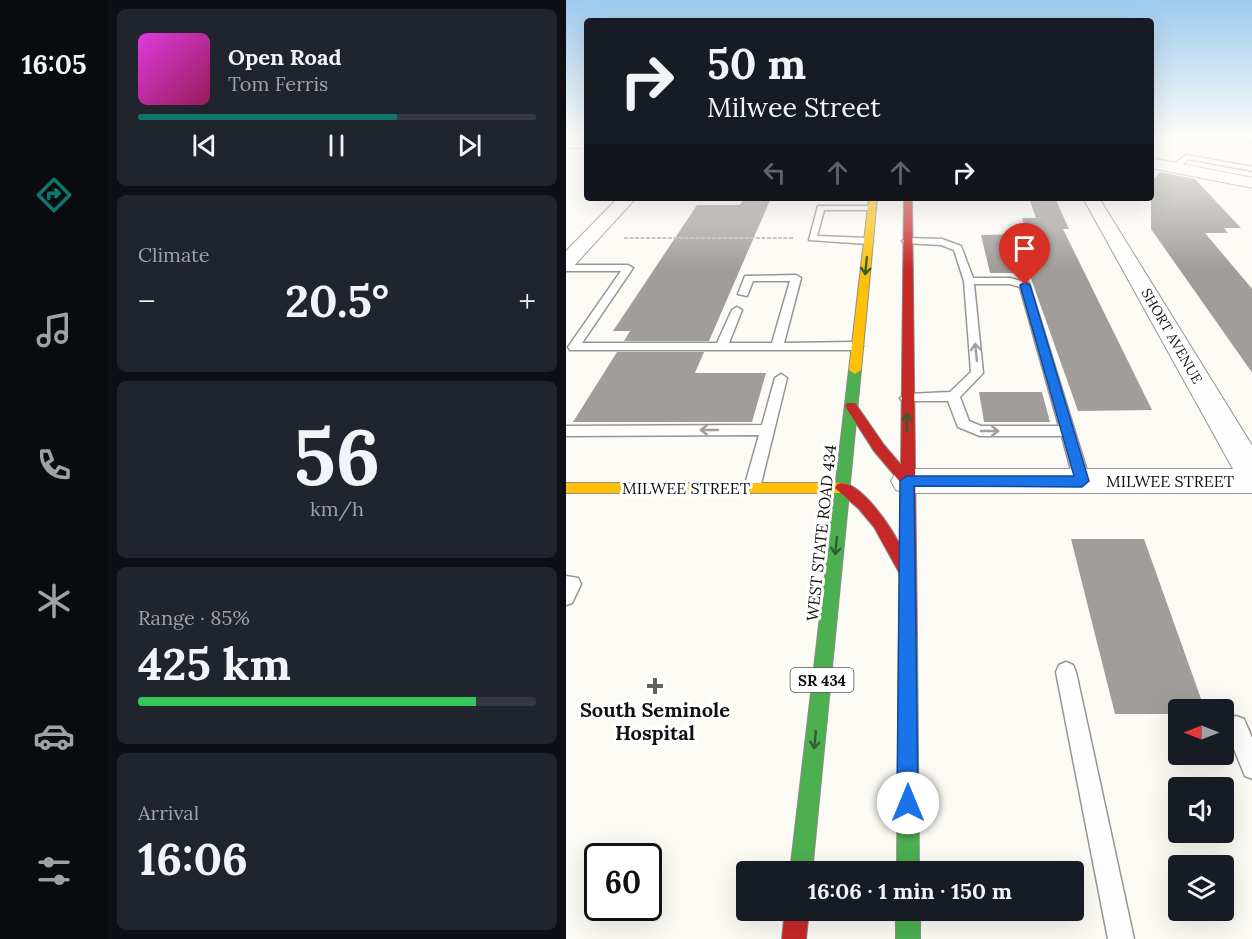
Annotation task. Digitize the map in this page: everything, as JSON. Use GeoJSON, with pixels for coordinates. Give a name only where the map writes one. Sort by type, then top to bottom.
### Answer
{"type":"FeatureCollection","features":[{"type":"Feature","properties":{"kind":"main road"},"geometry":{"type":"LineString","coordinates":[[908,201],[908,861]]}},
{"type":"Feature","properties":{"kind":"main road","name":"WEST STATE ROAD 434"},"geometry":{"type":"LineString","coordinates":[[802,861],[872,203]]}},
{"type":"Feature","properties":{"kind":"main road"},"geometry":{"type":"LineString","coordinates":[[851,406],[879,448],[907,481]]}},
{"type":"Feature","properties":{"kind":"main road","name":"MILWEE STREET"},"geometry":{"type":"LineString","coordinates":[[566,488],[842,488]]}},
{"type":"Feature","properties":{"kind":"main road"},"geometry":{"type":"LineString","coordinates":[[842,488],[862,500],[880,518],[907,574]]}},
{"type":"Feature","properties":{"kind":"main road"},"geometry":{"type":"LineString","coordinates":[[794,939],[796,921]]}},
{"type":"Feature","properties":{"kind":"main road"},"geometry":{"type":"LineString","coordinates":[[908,921],[908,939]]}},
{"type":"Feature","properties":{"kind":"street"},"geometry":{"type":"LineString","coordinates":[[566,263],[625,201]]}},
{"type":"Feature","properties":{"kind":"street","name":"SHORT AVENUE"},"geometry":{"type":"LineString","coordinates":[[1093,201],[1253,475]]}},
{"type":"Feature","properties":{"kind":"street","name":"MILWEE STREET"},"geometry":{"type":"LineString","coordinates":[[907,481],[1253,481]]}},
{"type":"Feature","properties":{"kind":"lane"},"geometry":{"type":"LineString","coordinates":[[868,241],[812,238],[821,208],[872,203]]}},
{"type":"Feature","properties":{"kind":"lane"},"geometry":{"type":"LineString","coordinates":[[907,241],[942,242],[959,248],[969,281],[977,373],[953,396],[907,398]]}},
{"type":"Feature","properties":{"kind":"lane"},"geometry":{"type":"LineString","coordinates":[[566,268],[628,268],[574,346],[857,346]]}},
{"type":"Feature","properties":{"kind":"lane"},"geometry":{"type":"LineString","coordinates":[[743,294],[749,278],[796,278],[777,346]]}},
{"type":"Feature","properties":{"kind":"lane"},"geometry":{"type":"LineString","coordinates":[[969,281],[1010,281],[1025,285],[1082,481]]}},
{"type":"Feature","properties":{"kind":"lane"},"geometry":{"type":"LineString","coordinates":[[722,346],[737,310]]}},
{"type":"Feature","properties":{"kind":"lane"},"geometry":{"type":"LineString","coordinates":[[752,488],[781,378]]}},
{"type":"Feature","properties":{"kind":"lane"},"geometry":{"type":"LineString","coordinates":[[953,396],[963,424],[980,431],[1068,431]]}},
{"type":"Feature","properties":{"kind":"lane"},"geometry":{"type":"LineString","coordinates":[[566,431],[767,430]]}},
{"type":"Feature","properties":{"kind":"lane"},"geometry":{"type":"LineString","coordinates":[[566,584],[572,584],[566,597]]}},
{"type":"Feature","properties":{"kind":"lane"},"geometry":{"type":"LineString","coordinates":[[1066,672],[1121,939]]}},
{"type":"Feature","properties":{"kind":"lane"},"geometry":{"type":"LineString","coordinates":[[1236,727],[1253,768]]}},
{"type":"Feature","properties":{"kind":"path"},"geometry":{"type":"LineString","coordinates":[[592,238],[812,238]]}},
{"type":"Feature","properties":{"kind":"building"},"geometry":{"type":"Polygon","coordinates":[[[1154,181],[1197,181],[1241,228],[1224,228],[1228,233],[1205,233],[1253,290],[1253,374],[1151,229],[1154,181]]]}},
{"type":"Feature","properties":{"kind":"building"},"geometry":{"type":"Polygon","coordinates":[[[742,201],[770,201],[709,341],[624,341],[630,331],[613,331],[697,205],[740,205],[742,201]]]}},
{"type":"Feature","properties":{"kind":"building"},"geometry":{"type":"Polygon","coordinates":[[[1030,201],[1056,201],[1069,229],[1063,229],[1152,410],[1078,411],[1029,273],[990,273],[981,235],[1027,234],[1022,218],[1036,218],[1030,201]]]}},
{"type":"Feature","properties":{"kind":"building"},"geometry":{"type":"Polygon","coordinates":[[[617,352],[704,352],[695,373],[766,373],[752,422],[573,422],[617,352]]]}},
{"type":"Feature","properties":{"kind":"building"},"geometry":{"type":"Polygon","coordinates":[[[979,392],[1042,392],[1050,422],[984,422],[979,392]]]}},
{"type":"Feature","properties":{"kind":"building"},"geometry":{"type":"Polygon","coordinates":[[[1071,539],[1144,539],[1201,699],[1168,699],[1168,714],[1115,714],[1071,539]]]}},
{"type":"Feature","properties":{"kind":"traffic: fast"},"geometry":{"type":"LineString","coordinates":[[802,861],[855,370]]}},
{"type":"Feature","properties":{"kind":"traffic: fast"},"geometry":{"type":"LineString","coordinates":[[908,636],[908,861]]}},
{"type":"Feature","properties":{"kind":"traffic: fast"},"geometry":{"type":"LineString","coordinates":[[908,921],[908,939]]}},
{"type":"Feature","properties":{"kind":"traffic: slow"},"geometry":{"type":"LineString","coordinates":[[855,370],[873,201]]}},
{"type":"Feature","properties":{"kind":"traffic: slow"},"geometry":{"type":"LineString","coordinates":[[566,488],[842,488]]}},
{"type":"Feature","properties":{"kind":"traffic: jam"},"geometry":{"type":"LineString","coordinates":[[908,201],[908,636]]}},
{"type":"Feature","properties":{"kind":"traffic: jam"},"geometry":{"type":"LineString","coordinates":[[851,406],[879,448],[907,481]]}},
{"type":"Feature","properties":{"kind":"traffic: jam"},"geometry":{"type":"LineString","coordinates":[[842,488],[864,505],[879,523],[904,568]]}},
{"type":"Feature","properties":{"kind":"traffic: jam"},"geometry":{"type":"LineString","coordinates":[[794,939],[796,921]]}},
{"type":"Feature","properties":{"kind":"place","name":"South Seminole Hospital"},"geometry":{"type":"Point","coordinates":[655,686]}},
{"type":"Feature","properties":{"kind":"route"},"geometry":{"type":"LineString","coordinates":[[908,803],[907,481],[1082,481],[1025,285]]}}]}
